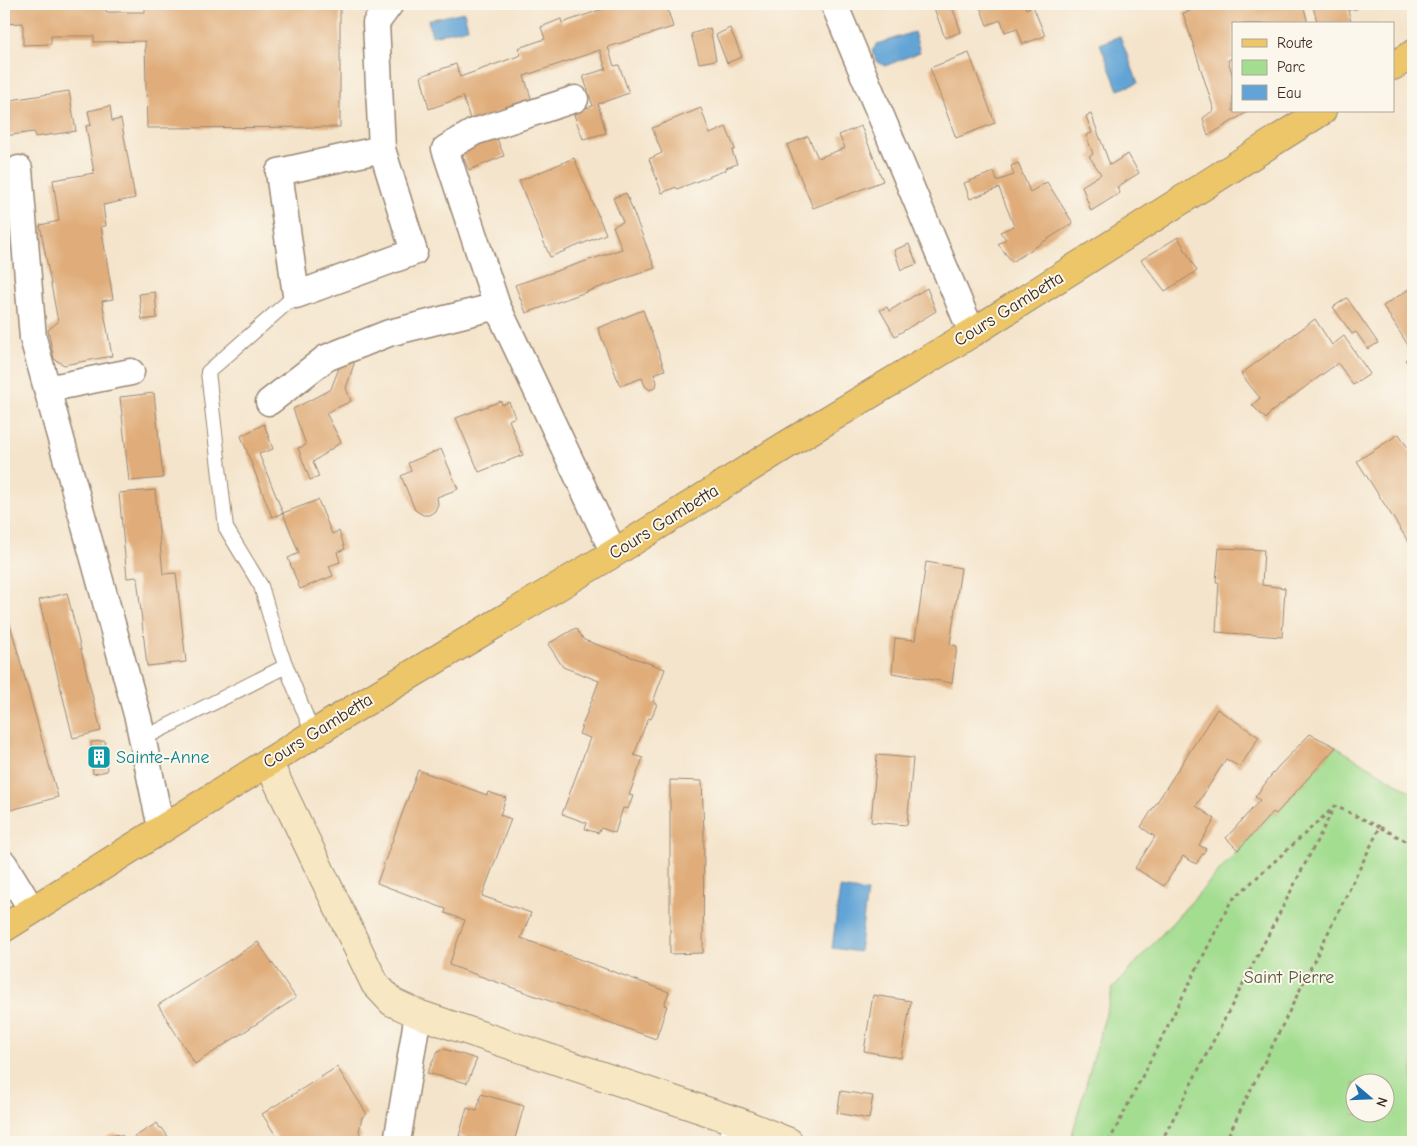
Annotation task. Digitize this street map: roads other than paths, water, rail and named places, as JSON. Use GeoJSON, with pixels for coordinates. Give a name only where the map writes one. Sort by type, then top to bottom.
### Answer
{"type":"FeatureCollection","features":[{"type":"Feature","properties":{"kind":"main road"},"geometry":{"type":"LineString","coordinates":[[1394,65],[1413,54]]}},
{"type":"Feature","properties":{"kind":"main road","name":"Cours Gambetta"},"geometry":{"type":"LineString","coordinates":[[4,928],[313,734],[614,553],[788,444],[972,333],[1320,112]]}},
{"type":"Feature","properties":{"kind":"main road"},"geometry":{"type":"LineString","coordinates":[[268,762],[375,984],[392,1002],[418,1014],[735,1132],[789,1142]]}},
{"type":"Feature","properties":{"kind":"street"},"geometry":{"type":"LineString","coordinates":[[382,149],[279,172],[296,295],[414,252],[382,149],[376,23],[390,4]]}},
{"type":"Feature","properties":{"kind":"street"},"geometry":{"type":"LineString","coordinates":[[834,4],[972,333]]}},
{"type":"Feature","properties":{"kind":"street"},"geometry":{"type":"LineString","coordinates":[[575,99],[474,132],[445,149],[497,306],[614,553]]}},
{"type":"Feature","properties":{"kind":"street"},"geometry":{"type":"LineString","coordinates":[[19,168],[33,338],[142,739],[162,828]]}},
{"type":"Feature","properties":{"kind":"street"},"geometry":{"type":"LineString","coordinates":[[269,402],[326,358],[388,333],[497,306]]}},
{"type":"Feature","properties":{"kind":"street"},"geometry":{"type":"LineString","coordinates":[[47,389],[131,372]]}},
{"type":"Feature","properties":{"kind":"street"},"geometry":{"type":"LineString","coordinates":[[4,864],[32,910]]}},
{"type":"Feature","properties":{"kind":"street"},"geometry":{"type":"LineString","coordinates":[[396,1142],[418,1014]]}},
{"type":"Feature","properties":{"kind":"lane"},"geometry":{"type":"LineString","coordinates":[[296,295],[208,372],[226,528],[261,586],[280,651],[313,734]]}},
{"type":"Feature","properties":{"kind":"lane"},"geometry":{"type":"LineString","coordinates":[[142,739],[286,666]]}},
{"type":"Feature","properties":{"kind":"water"},"geometry":{"type":"Polygon","coordinates":[[[464,12],[468,28],[432,36],[428,20],[464,12]]]}},
{"type":"Feature","properties":{"kind":"water"},"geometry":{"type":"Polygon","coordinates":[[[914,32],[920,52],[885,66],[877,62],[872,51],[877,44],[914,32]]]}},
{"type":"Feature","properties":{"kind":"water"},"geometry":{"type":"Polygon","coordinates":[[[1120,36],[1138,83],[1118,90],[1100,44],[1120,36]]]}},
{"type":"Feature","properties":{"kind":"water"},"geometry":{"type":"Polygon","coordinates":[[[840,888],[867,892],[859,952],[832,948],[840,888]]]}},
{"type":"Feature","properties":{"kind":"place","name":"Sainte-Anne"},"geometry":{"type":"Point","coordinates":[99,757]}},
{"type":"Feature","properties":{"kind":"park label","name":"Saint Pierre"},"geometry":{"type":"Point","coordinates":[1289,977]}}]}
